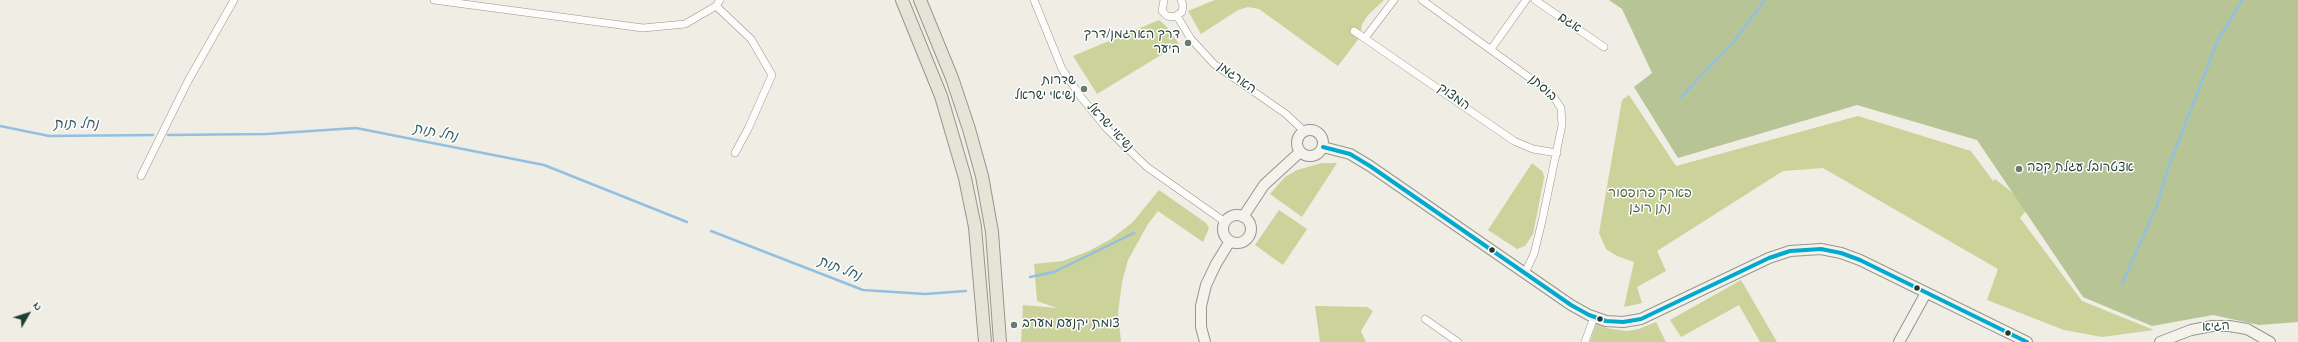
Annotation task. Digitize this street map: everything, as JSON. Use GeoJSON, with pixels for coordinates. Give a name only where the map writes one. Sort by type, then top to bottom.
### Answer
{"type":"FeatureCollection","features":[{"type":"Feature","properties":{"kind":"main road"},"geometry":{"type":"LineString","coordinates":[[902,0],[941,96],[964,178],[975,227],[986,342]]}},
{"type":"Feature","properties":{"kind":"main road"},"geometry":{"type":"LineString","coordinates":[[920,0],[952,78],[969,129],[982,176],[992,232],[1000,342]]}},
{"type":"Feature","properties":{"kind":"street"},"geometry":{"type":"LineString","coordinates":[[141,176],[188,81],[234,0]]}},
{"type":"Feature","properties":{"kind":"street"},"geometry":{"type":"LineString","coordinates":[[434,0],[643,28],[685,24],[718,3],[751,39],[772,75],[748,129],[735,152]]}},
{"type":"Feature","properties":{"kind":"street","name":"נשיאי ישראל"},"geometry":{"type":"LineString","coordinates":[[1034,0],[1062,69],[1081,97],[1107,129],[1147,166],[1225,222]]}},
{"type":"Feature","properties":{"kind":"street"},"geometry":{"type":"LineString","coordinates":[[1164,0],[1161,8],[1164,14],[1170,17],[1177,16],[1182,12],[1183,0]]}},
{"type":"Feature","properties":{"kind":"street"},"geometry":{"type":"LineString","coordinates":[[1365,38],[1394,0]]}},
{"type":"Feature","properties":{"kind":"street","name":"בוסתן"},"geometry":{"type":"LineString","coordinates":[[1422,0],[1550,92],[1561,108],[1562,121],[1557,153],[1537,242],[1525,273]]}},
{"type":"Feature","properties":{"kind":"street"},"geometry":{"type":"LineString","coordinates":[[1491,49],[1526,0]]}},
{"type":"Feature","properties":{"kind":"street","name":"אגם"},"geometry":{"type":"LineString","coordinates":[[1535,0],[1604,47]]}},
{"type":"Feature","properties":{"kind":"street","name":"הארגמן"},"geometry":{"type":"LineString","coordinates":[[1177,16],[1191,39],[1214,64],[1286,114],[1304,132]]}},
{"type":"Feature","properties":{"kind":"street","name":"המצוק"},"geometry":{"type":"LineString","coordinates":[[1354,31],[1514,141],[1533,149],[1557,153]]}},
{"type":"Feature","properties":{"kind":"street"},"geometry":{"type":"LineString","coordinates":[[1304,132],[1317,132],[1323,138],[1323,147],[1318,154],[1311,156],[1300,152],[1297,140],[1304,132]]}},
{"type":"Feature","properties":{"kind":"street"},"geometry":{"type":"LineString","coordinates":[[1323,147],[1350,154],[1370,166],[1571,305],[1594,317],[1614,322],[1641,319],[1759,262],[1780,254],[1800,250],[1826,250],[1851,256],[2027,342]]}},
{"type":"Feature","properties":{"kind":"street"},"geometry":{"type":"LineString","coordinates":[[1243,216],[1270,178],[1300,152]]}},
{"type":"Feature","properties":{"kind":"street"},"geometry":{"type":"LineString","coordinates":[[1235,215],[1243,216],[1250,224],[1250,233],[1240,242],[1230,241],[1223,231],[1225,222],[1235,215]]}},
{"type":"Feature","properties":{"kind":"street"},"geometry":{"type":"LineString","coordinates":[[1205,342],[1201,327],[1201,306],[1206,285],[1230,241]]}},
{"type":"Feature","properties":{"kind":"street"},"geometry":{"type":"LineString","coordinates":[[1899,342],[1926,293]]}},
{"type":"Feature","properties":{"kind":"street"},"geometry":{"type":"LineString","coordinates":[[1585,342],[1594,317]]}},
{"type":"Feature","properties":{"kind":"street"},"geometry":{"type":"LineString","coordinates":[[1425,319],[1458,342]]}},
{"type":"Feature","properties":{"kind":"street","name":"הגיא"},"geometry":{"type":"LineString","coordinates":[[2160,342],[2191,330],[2212,326],[2229,326],[2248,329],[2270,342]]}},
{"type":"Feature","properties":{"kind":"green space"},"geometry":{"type":"Polygon","coordinates":[[[1215,0],[1384,0],[1368,15],[1362,24],[1360,37],[1338,66],[1259,9],[1248,7],[1238,10],[1201,34],[1188,11],[1215,0]]]}},
{"type":"Feature","properties":{"kind":"green space"},"geometry":{"type":"Polygon","coordinates":[[[1609,0],[2298,0],[2298,322],[2259,325],[2213,315],[2152,326],[2083,297],[1977,140],[1857,105],[1678,158],[1634,87],[1652,73],[1622,9],[1609,0]]]}},
{"type":"Feature","properties":{"kind":"green space"},"geometry":{"type":"Polygon","coordinates":[[[1159,20],[1167,27],[1179,44],[1097,94],[1073,56],[1159,20]]]}},
{"type":"Feature","properties":{"kind":"green space","name":"פארק פרופסור נתן רוזן"},"geometry":{"type":"Polygon","coordinates":[[[1629,95],[1676,166],[1858,116],[1971,151],[1993,181],[1995,179],[2030,206],[2020,218],[2082,301],[2154,330],[2102,337],[2064,330],[1987,300],[1998,269],[1823,168],[1783,171],[1657,251],[1666,271],[1637,287],[1642,303],[1624,307],[1634,262],[1617,256],[1606,249],[1599,233],[1622,100],[1629,95]]]}},
{"type":"Feature","properties":{"kind":"green space"},"geometry":{"type":"Polygon","coordinates":[[[1322,163],[1337,163],[1302,217],[1270,194],[1285,177],[1297,170],[1322,163]]]}},
{"type":"Feature","properties":{"kind":"green space"},"geometry":{"type":"Polygon","coordinates":[[[1532,163],[1543,172],[1544,178],[1533,234],[1525,246],[1517,249],[1488,230],[1532,163]]]}},
{"type":"Feature","properties":{"kind":"green space"},"geometry":{"type":"Polygon","coordinates":[[[1159,190],[1206,223],[1209,228],[1203,242],[1158,211],[1148,224],[1128,260],[1122,282],[1118,312],[1121,342],[1021,342],[1023,305],[1057,308],[1037,301],[1034,264],[1063,261],[1089,251],[1111,239],[1133,222],[1159,190]]]}},
{"type":"Feature","properties":{"kind":"green space"},"geometry":{"type":"Polygon","coordinates":[[[1279,210],[1307,229],[1283,265],[1255,245],[1279,210]]]}},
{"type":"Feature","properties":{"kind":"green space"},"geometry":{"type":"Polygon","coordinates":[[[1741,280],[1777,342],[1760,342],[1739,305],[1681,337],[1670,320],[1741,280]]]}},
{"type":"Feature","properties":{"kind":"green space"},"geometry":{"type":"Polygon","coordinates":[[[1315,306],[1367,307],[1373,311],[1361,331],[1366,342],[1320,342],[1315,306]]]}},
{"type":"Feature","properties":{"kind":"green space"},"geometry":{"type":"Polygon","coordinates":[[[1656,322],[1666,342],[1590,342],[1596,324],[1611,329],[1627,331],[1639,329],[1656,322]]]}},
{"type":"Feature","properties":{"kind":"waterway"},"geometry":{"type":"LineString","coordinates":[[1681,97],[1734,41],[1765,0]]}},
{"type":"Feature","properties":{"kind":"waterway"},"geometry":{"type":"LineString","coordinates":[[2122,284],[2157,205],[2168,168],[2218,40],[2242,0]]}},
{"type":"Feature","properties":{"kind":"waterway","name":"נחל תות"},"geometry":{"type":"LineString","coordinates":[[0,126],[49,136],[153,135]]}},
{"type":"Feature","properties":{"kind":"waterway","name":"נחל תות"},"geometry":{"type":"LineString","coordinates":[[168,135],[266,134],[356,128],[544,165],[687,222]]}},
{"type":"Feature","properties":{"kind":"waterway","name":"נחל תות"},"geometry":{"type":"LineString","coordinates":[[711,231],[863,290],[925,294],[966,291]]}},
{"type":"Feature","properties":{"kind":"waterway","name":"נחל תות"},"geometry":{"type":"LineString","coordinates":[[1030,277],[1054,272],[1134,233]]}},
{"type":"Feature","properties":{"kind":"transit line"},"geometry":{"type":"LineString","coordinates":[[1323,147],[1350,154],[1370,166],[1571,305],[1589,315],[1606,321],[1623,322],[1641,319],[1769,258],[1790,251],[1821,249],[1841,253],[1860,260],[2027,342]]}},
{"type":"Feature","properties":{"kind":"place","name":"דרך הארגמן/דרך היער"},"geometry":{"type":"Point","coordinates":[1188,43]}},
{"type":"Feature","properties":{"kind":"place","name":"שדרות נשיאי ישראל"},"geometry":{"type":"Point","coordinates":[1084,89]}},
{"type":"Feature","properties":{"kind":"place","name":"אצטרובל עגלת קפה"},"geometry":{"type":"Point","coordinates":[2019,169]}},
{"type":"Feature","properties":{"kind":"place","name":"צומת יקנעם מערב"},"geometry":{"type":"Point","coordinates":[1014,325]}}]}
